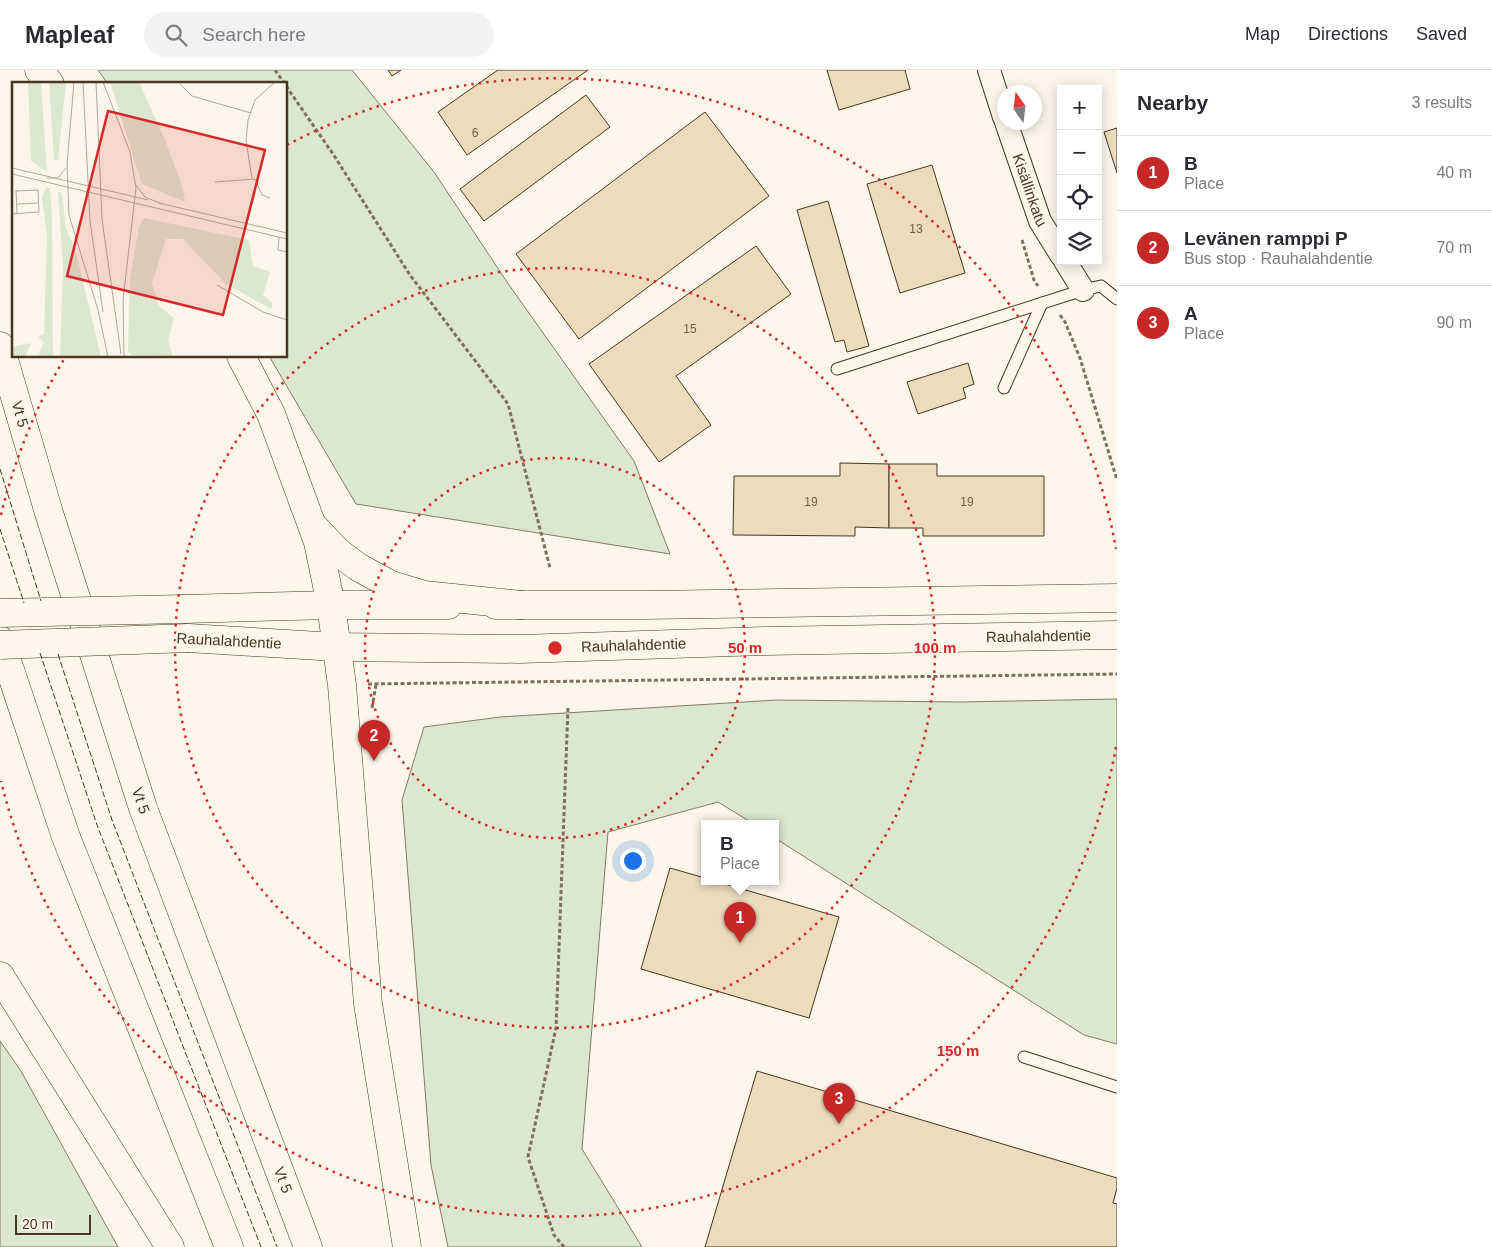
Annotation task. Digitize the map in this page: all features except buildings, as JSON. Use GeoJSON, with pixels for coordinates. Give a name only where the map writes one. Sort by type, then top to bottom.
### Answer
{"type":"FeatureCollection","features":[{"type":"Feature","properties":{"kind":"main road"},"geometry":{"type":"LineString","coordinates":[[39,70],[48,82]]}},
{"type":"Feature","properties":{"kind":"main road","name":"Vt 5"},"geometry":{"type":"LineString","coordinates":[[0,346],[49,513],[143,808],[308,1247]]}},
{"type":"Feature","properties":{"kind":"main road"},"geometry":{"type":"LineString","coordinates":[[242,358],[271,414],[318,542],[331,605],[342,685],[368,1004],[407,1247]]}},
{"type":"Feature","properties":{"kind":"main road"},"geometry":{"type":"LineString","coordinates":[[311,523],[338,552],[358,567],[391,585],[424,595],[521,605]]}},
{"type":"Feature","properties":{"kind":"main road","name":"Rauhalahdentie"},"geometry":{"type":"LineString","coordinates":[[0,613],[331,605],[645,606],[1117,598]]}},
{"type":"Feature","properties":{"kind":"main road","name":"Rauhalahdentie"},"geometry":{"type":"LineString","coordinates":[[0,645],[188,638],[336,647],[520,649],[776,641],[1117,635]]}},
{"type":"Feature","properties":{"kind":"main road"},"geometry":{"type":"LineString","coordinates":[[0,640],[66,837],[229,1247]]}},
{"type":"Feature","properties":{"kind":"main road"},"geometry":{"type":"LineString","coordinates":[[0,976],[170,1247]]}},
{"type":"Feature","properties":{"kind":"street"},"geometry":{"type":"LineString","coordinates":[[989,70],[997,95]]}},
{"type":"Feature","properties":{"kind":"street","name":"Kisällinkatu"},"geometry":{"type":"LineString","coordinates":[[1009,130],[1040,221],[1057,248]]}},
{"type":"Feature","properties":{"kind":"street"},"geometry":{"type":"LineString","coordinates":[[1067,265],[1083,290]]}},
{"type":"Feature","properties":{"kind":"lane"},"geometry":{"type":"LineString","coordinates":[[837,369],[1083,290],[1101,286],[1117,299]]}},
{"type":"Feature","properties":{"kind":"lane"},"geometry":{"type":"LineString","coordinates":[[1004,388],[1046,302]]}},
{"type":"Feature","properties":{"kind":"lane"},"geometry":{"type":"LineString","coordinates":[[1024,1057],[1117,1087]]}},
{"type":"Feature","properties":{"kind":"path"},"geometry":{"type":"LineString","coordinates":[[275,70],[283,82]]}},
{"type":"Feature","properties":{"kind":"path"},"geometry":{"type":"LineString","coordinates":[[288,89],[333,154],[410,275],[508,404],[550,568]]}},
{"type":"Feature","properties":{"kind":"path"},"geometry":{"type":"LineString","coordinates":[[1019,232],[1034,280],[1046,302],[1065,322],[1080,358],[1117,480]]}},
{"type":"Feature","properties":{"kind":"path"},"geometry":{"type":"LineString","coordinates":[[342,685],[1117,674]]}},
{"type":"Feature","properties":{"kind":"path"},"geometry":{"type":"LineString","coordinates":[[564,1247],[554,1235],[528,1156],[556,1028],[568,707]]}},
{"type":"Feature","properties":{"kind":"green space"},"geometry":{"type":"Polygon","coordinates":[[[98,70],[352,70],[434,172],[509,285],[634,461],[670,554],[356,504],[270,358],[288,358],[288,82],[107,82],[98,70]]]}},
{"type":"Feature","properties":{"kind":"green space"},"geometry":{"type":"Polygon","coordinates":[[[1117,699],[1117,1044],[1084,1035],[779,841],[779,820],[747,820],[718,802],[608,832],[582,1149],[642,1247],[448,1247],[431,1165],[402,800],[424,727],[500,717],[777,700],[961,702],[1117,699]]]}},
{"type":"Feature","properties":{"kind":"green space"},"geometry":{"type":"Polygon","coordinates":[[[0,1041],[21,1071],[118,1247],[0,1247],[0,1041]]]}},
{"type":"Feature","properties":{"kind":"fence"},"geometry":{"type":"LineString","coordinates":[[0,469],[41,601]]}},
{"type":"Feature","properties":{"kind":"fence"},"geometry":{"type":"LineString","coordinates":[[0,529],[24,603]]}},
{"type":"Feature","properties":{"kind":"fence"},"geometry":{"type":"LineString","coordinates":[[40,653],[97,825],[261,1247]]}},
{"type":"Feature","properties":{"kind":"fence"},"geometry":{"type":"LineString","coordinates":[[58,654],[112,820],[277,1247]]}},
{"type":"Feature","properties":{"kind":"place","name":"Levänen ramppi P"},"geometry":{"type":"Point","coordinates":[374,761]}},
{"type":"Feature","properties":{"kind":"place","name":"B"},"geometry":{"type":"Point","coordinates":[740,943]}},
{"type":"Feature","properties":{"kind":"place","name":"A"},"geometry":{"type":"Point","coordinates":[839,1124]}}]}
